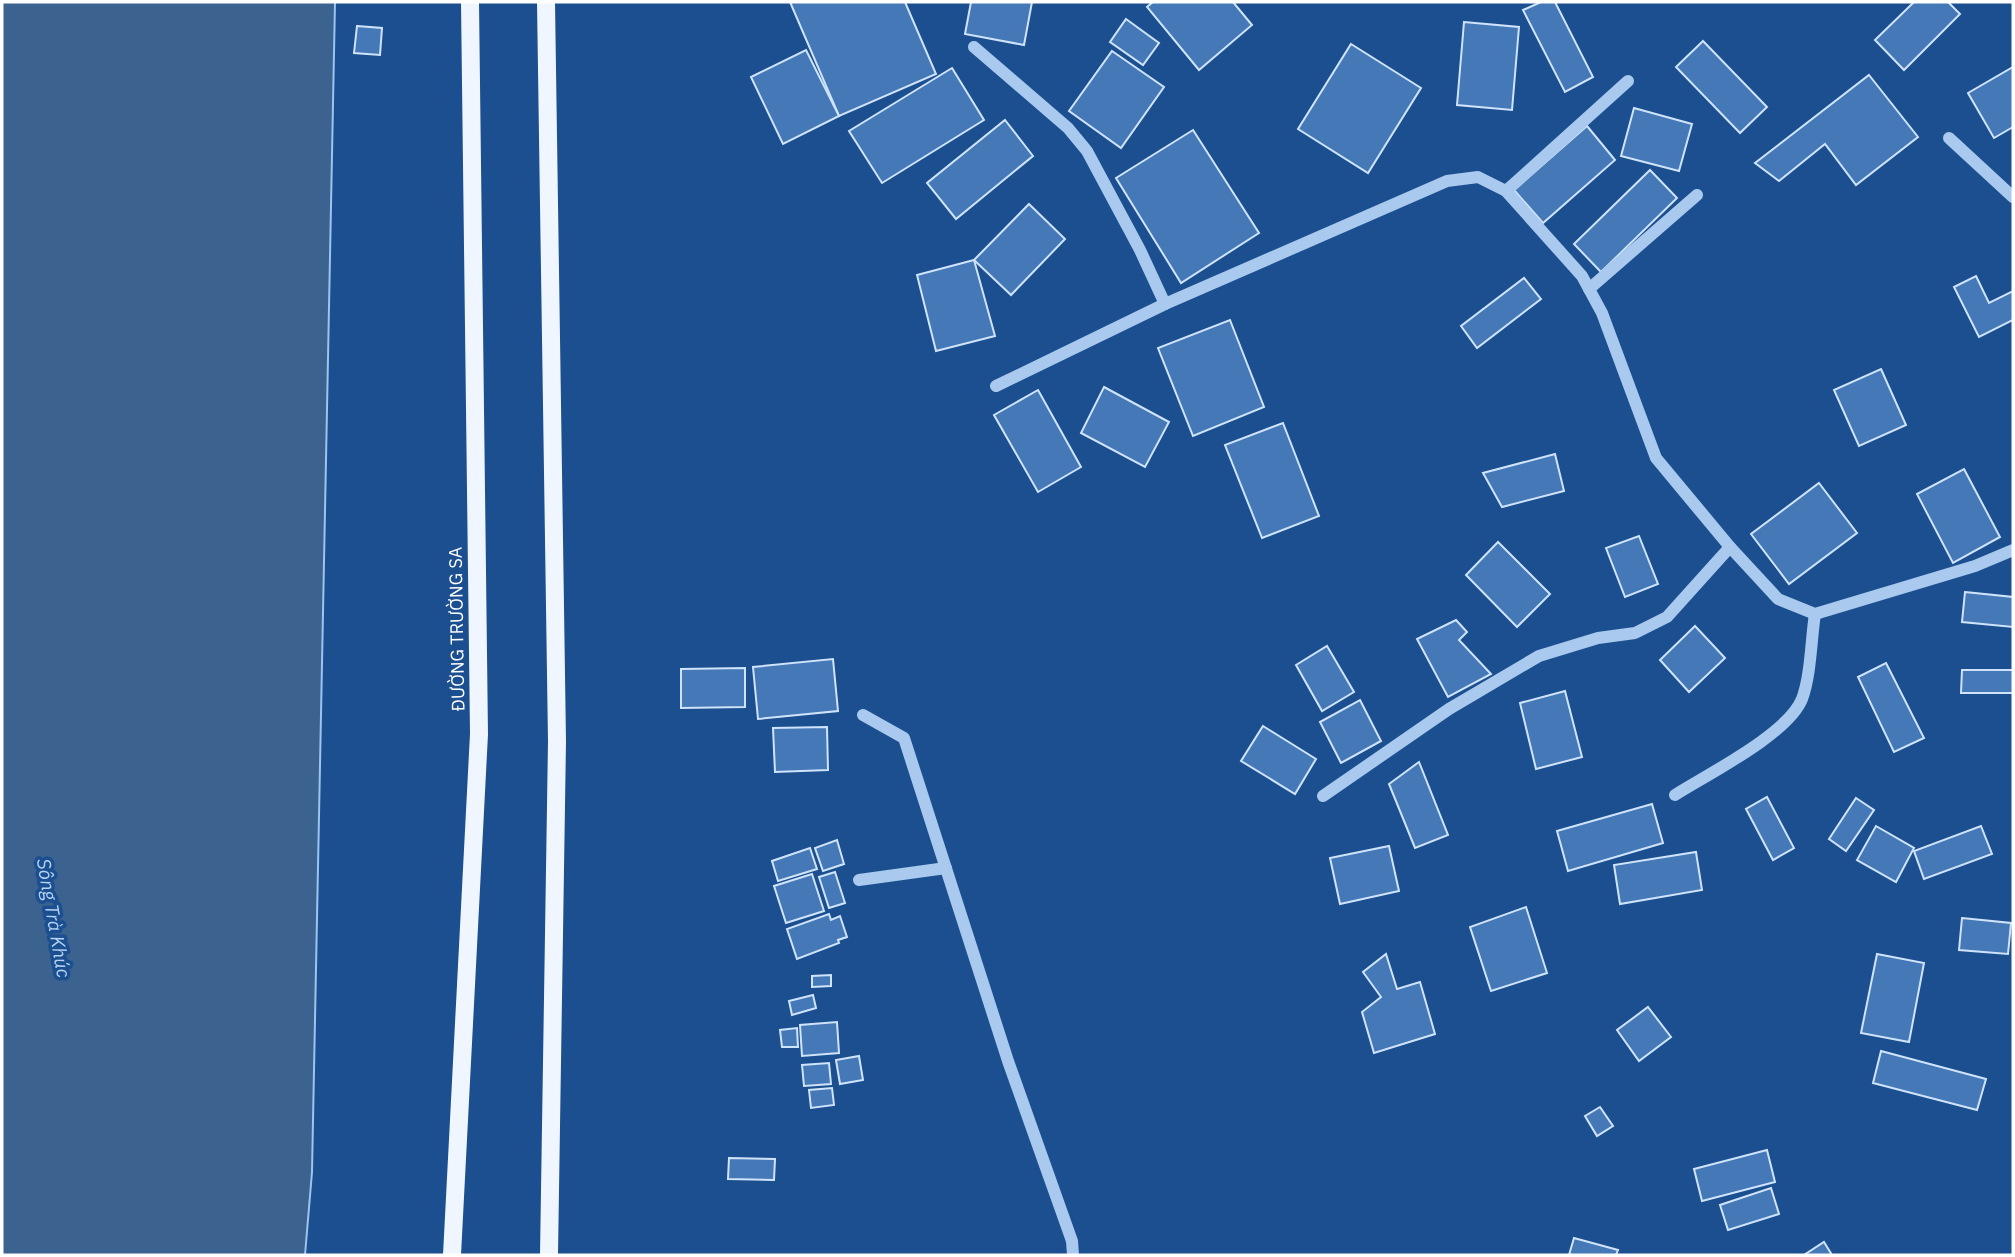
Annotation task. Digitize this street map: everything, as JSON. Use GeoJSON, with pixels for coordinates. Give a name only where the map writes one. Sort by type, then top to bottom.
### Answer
{"type":"FeatureCollection","features":[{"type":"Feature","properties":{"kind":"main road","name":"ĐƯỜNG TRƯỜNG SA"},"geometry":{"type":"LineString","coordinates":[[452,1255],[479,734],[470,2]]}},
{"type":"Feature","properties":{"kind":"main road"},"geometry":{"type":"LineString","coordinates":[[546,2],[557,741],[549,1255]]}},
{"type":"Feature","properties":{"kind":"street"},"geometry":{"type":"LineString","coordinates":[[974,47],[1068,128],[1087,150],[1165,304]]}},
{"type":"Feature","properties":{"kind":"street"},"geometry":{"type":"LineString","coordinates":[[1506,191],[1628,81]]}},
{"type":"Feature","properties":{"kind":"street"},"geometry":{"type":"LineString","coordinates":[[1949,138],[2013,197]]}},
{"type":"Feature","properties":{"kind":"street"},"geometry":{"type":"LineString","coordinates":[[996,386],[1165,304],[1447,181],[1478,177],[1506,191],[1582,276],[1608,326],[1656,458],[1730,547],[1778,599],[1815,614],[1975,566],[2013,550]]}},
{"type":"Feature","properties":{"kind":"street"},"geometry":{"type":"LineString","coordinates":[[1589,289],[1697,195]]}},
{"type":"Feature","properties":{"kind":"street"},"geometry":{"type":"LineString","coordinates":[[1324,796],[1449,709],[1539,656],[1598,638],[1635,634],[1667,617],[1730,547]]}},
{"type":"Feature","properties":{"kind":"street"},"geometry":{"type":"LineString","coordinates":[[1675,795],[1762,741],[1795,713],[1806,683],[1815,614]]}},
{"type":"Feature","properties":{"kind":"street"},"geometry":{"type":"LineString","coordinates":[[863,715],[904,738],[1008,1061],[1072,1241],[1073,1255]]}},
{"type":"Feature","properties":{"kind":"street"},"geometry":{"type":"LineString","coordinates":[[859,880],[946,868]]}},
{"type":"Feature","properties":{"kind":"water","name":"Sông Trà Khúc"},"geometry":{"type":"Polygon","coordinates":[[[2,2],[335,2],[312,1172],[305,1255],[2,1255],[2,2]]]}},
{"type":"Feature","properties":{"kind":"building"},"geometry":{"type":"Polygon","coordinates":[[[790,2],[905,2],[936,74],[839,116],[790,2]]]}},
{"type":"Feature","properties":{"kind":"building"},"geometry":{"type":"Polygon","coordinates":[[[971,2],[1032,2],[1024,45],[965,34],[971,2]]]}},
{"type":"Feature","properties":{"kind":"building"},"geometry":{"type":"Polygon","coordinates":[[[1153,2],[1233,2],[1252,25],[1199,70],[1147,7],[1153,2]]]}},
{"type":"Feature","properties":{"kind":"building"},"geometry":{"type":"Polygon","coordinates":[[[1541,2],[1555,2],[1593,77],[1565,92],[1523,10],[1541,2]]]}},
{"type":"Feature","properties":{"kind":"building"},"geometry":{"type":"Polygon","coordinates":[[[1914,2],[1948,2],[1960,14],[1904,70],[1875,40],[1914,2]]]}},
{"type":"Feature","properties":{"kind":"building"},"geometry":{"type":"Polygon","coordinates":[[[1126,19],[1159,43],[1143,65],[1110,42],[1126,19]]]}},
{"type":"Feature","properties":{"kind":"building"},"geometry":{"type":"Polygon","coordinates":[[[1464,22],[1519,27],[1512,110],[1457,105],[1464,22]]]}},
{"type":"Feature","properties":{"kind":"building"},"geometry":{"type":"Polygon","coordinates":[[[357,26],[382,28],[380,55],[354,53],[357,26]]]}},
{"type":"Feature","properties":{"kind":"building"},"geometry":{"type":"Polygon","coordinates":[[[1703,41],[1767,107],[1740,133],[1676,67],[1703,41]]]}},
{"type":"Feature","properties":{"kind":"building"},"geometry":{"type":"Polygon","coordinates":[[[1351,44],[1421,88],[1368,173],[1298,129],[1351,44]]]}},
{"type":"Feature","properties":{"kind":"building"},"geometry":{"type":"Polygon","coordinates":[[[806,50],[839,116],[783,144],[751,77],[806,50]]]}},
{"type":"Feature","properties":{"kind":"building"},"geometry":{"type":"Polygon","coordinates":[[[1112,51],[1164,87],[1121,148],[1069,111],[1112,51]]]}},
{"type":"Feature","properties":{"kind":"building"},"geometry":{"type":"Polygon","coordinates":[[[2013,67],[2013,127],[1994,138],[1968,93],[2013,67]]]}},
{"type":"Feature","properties":{"kind":"building"},"geometry":{"type":"Polygon","coordinates":[[[952,68],[984,120],[882,183],[849,131],[952,68]]]}},
{"type":"Feature","properties":{"kind":"building"},"geometry":{"type":"Polygon","coordinates":[[[1869,75],[1918,137],[1856,185],[1825,144],[1779,181],[1755,163],[1869,75]]]}},
{"type":"Feature","properties":{"kind":"building"},"geometry":{"type":"Polygon","coordinates":[[[1634,108],[1692,124],[1679,171],[1621,156],[1634,108]]]}},
{"type":"Feature","properties":{"kind":"building"},"geometry":{"type":"Polygon","coordinates":[[[1005,120],[1033,156],[956,219],[927,183],[1005,120]]]}},
{"type":"Feature","properties":{"kind":"building"},"geometry":{"type":"Polygon","coordinates":[[[1587,126],[1615,160],[1543,223],[1514,190],[1587,126]]]}},
{"type":"Feature","properties":{"kind":"building"},"geometry":{"type":"Polygon","coordinates":[[[1193,130],[1259,233],[1181,283],[1116,178],[1193,130]]]}},
{"type":"Feature","properties":{"kind":"building"},"geometry":{"type":"Polygon","coordinates":[[[1650,170],[1677,198],[1601,272],[1574,244],[1650,170]]]}},
{"type":"Feature","properties":{"kind":"building"},"geometry":{"type":"Polygon","coordinates":[[[1029,204],[1065,239],[1011,295],[974,260],[1029,204]]]}},
{"type":"Feature","properties":{"kind":"building"},"geometry":{"type":"Polygon","coordinates":[[[974,260],[995,336],[936,351],[917,275],[974,260]]]}},
{"type":"Feature","properties":{"kind":"building"},"geometry":{"type":"Polygon","coordinates":[[[1976,276],[1989,303],[2013,291],[2013,320],[1979,337],[1954,287],[1976,276]]]}},
{"type":"Feature","properties":{"kind":"building"},"geometry":{"type":"Polygon","coordinates":[[[1524,278],[1541,299],[1477,348],[1461,326],[1524,278]]]}},
{"type":"Feature","properties":{"kind":"building"},"geometry":{"type":"Polygon","coordinates":[[[1230,320],[1264,407],[1193,436],[1158,348],[1230,320]]]}},
{"type":"Feature","properties":{"kind":"building"},"geometry":{"type":"Polygon","coordinates":[[[1881,369],[1906,425],[1859,446],[1834,390],[1881,369]]]}},
{"type":"Feature","properties":{"kind":"building"},"geometry":{"type":"Polygon","coordinates":[[[1104,387],[1169,422],[1145,467],[1081,433],[1104,387]]]}},
{"type":"Feature","properties":{"kind":"building"},"geometry":{"type":"Polygon","coordinates":[[[1038,390],[1081,467],[1038,492],[994,415],[1038,390]]]}},
{"type":"Feature","properties":{"kind":"building"},"geometry":{"type":"Polygon","coordinates":[[[1283,423],[1319,516],[1262,538],[1225,445],[1283,423]]]}},
{"type":"Feature","properties":{"kind":"building"},"geometry":{"type":"Polygon","coordinates":[[[1555,454],[1564,491],[1502,507],[1483,473],[1555,454]]]}},
{"type":"Feature","properties":{"kind":"building"},"geometry":{"type":"Polygon","coordinates":[[[1964,469],[2000,537],[1953,563],[1917,494],[1964,469]]]}},
{"type":"Feature","properties":{"kind":"building"},"geometry":{"type":"Polygon","coordinates":[[[1819,483],[1857,533],[1789,584],[1751,534],[1819,483]]]}},
{"type":"Feature","properties":{"kind":"building"},"geometry":{"type":"Polygon","coordinates":[[[1639,536],[1658,584],[1625,597],[1606,548],[1639,536]]]}},
{"type":"Feature","properties":{"kind":"building"},"geometry":{"type":"Polygon","coordinates":[[[1498,542],[1550,594],[1517,627],[1466,575],[1498,542]]]}},
{"type":"Feature","properties":{"kind":"building"},"geometry":{"type":"Polygon","coordinates":[[[1965,592],[2013,597],[2013,627],[1962,622],[1965,592]]]}},
{"type":"Feature","properties":{"kind":"building"},"geometry":{"type":"Polygon","coordinates":[[[1456,620],[1467,632],[1459,640],[1491,674],[1448,697],[1417,639],[1456,620]]]}},
{"type":"Feature","properties":{"kind":"building"},"geometry":{"type":"Polygon","coordinates":[[[1695,626],[1725,658],[1689,692],[1660,660],[1695,626]]]}},
{"type":"Feature","properties":{"kind":"building"},"geometry":{"type":"Polygon","coordinates":[[[1327,646],[1354,692],[1322,711],[1296,665],[1327,646]]]}},
{"type":"Feature","properties":{"kind":"building"},"geometry":{"type":"Polygon","coordinates":[[[833,659],[838,711],[758,719],[753,667],[833,659]]]}},
{"type":"Feature","properties":{"kind":"building"},"geometry":{"type":"Polygon","coordinates":[[[1886,663],[1924,738],[1894,752],[1858,677],[1886,663]]]}},
{"type":"Feature","properties":{"kind":"building"},"geometry":{"type":"Polygon","coordinates":[[[745,668],[745,707],[681,708],[681,669],[745,668]]]}},
{"type":"Feature","properties":{"kind":"building"},"geometry":{"type":"Polygon","coordinates":[[[1962,670],[2013,670],[2013,693],[1961,693],[1962,670]]]}},
{"type":"Feature","properties":{"kind":"building"},"geometry":{"type":"Polygon","coordinates":[[[1565,691],[1582,757],[1536,769],[1520,703],[1565,691]]]}},
{"type":"Feature","properties":{"kind":"building"},"geometry":{"type":"Polygon","coordinates":[[[1360,700],[1381,741],[1341,763],[1320,722],[1360,700]]]}},
{"type":"Feature","properties":{"kind":"building"},"geometry":{"type":"Polygon","coordinates":[[[1263,726],[1316,759],[1295,794],[1241,761],[1263,726]]]}},
{"type":"Feature","properties":{"kind":"building"},"geometry":{"type":"Polygon","coordinates":[[[827,727],[828,770],[775,772],[773,728],[827,727]]]}},
{"type":"Feature","properties":{"kind":"building"},"geometry":{"type":"Polygon","coordinates":[[[1419,762],[1448,835],[1415,848],[1389,784],[1419,762]]]}},
{"type":"Feature","properties":{"kind":"building"},"geometry":{"type":"Polygon","coordinates":[[[1767,797],[1794,848],[1773,860],[1746,809],[1767,797]]]}},
{"type":"Feature","properties":{"kind":"building"},"geometry":{"type":"Polygon","coordinates":[[[1856,798],[1874,810],[1846,851],[1829,839],[1856,798]]]}},
{"type":"Feature","properties":{"kind":"building"},"geometry":{"type":"Polygon","coordinates":[[[1652,804],[1663,843],[1568,871],[1557,831],[1652,804]]]}},
{"type":"Feature","properties":{"kind":"building"},"geometry":{"type":"Polygon","coordinates":[[[1876,826],[1914,848],[1896,882],[1857,860],[1876,826]]]}},
{"type":"Feature","properties":{"kind":"building"},"geometry":{"type":"Polygon","coordinates":[[[1981,826],[1992,854],[1924,879],[1914,851],[1981,826]]]}},
{"type":"Feature","properties":{"kind":"building"},"geometry":{"type":"Polygon","coordinates":[[[837,840],[844,864],[823,871],[815,848],[837,840]]]}},
{"type":"Feature","properties":{"kind":"building"},"geometry":{"type":"Polygon","coordinates":[[[1389,846],[1399,891],[1340,904],[1330,858],[1389,846]]]}},
{"type":"Feature","properties":{"kind":"building"},"geometry":{"type":"Polygon","coordinates":[[[810,848],[817,869],[778,881],[772,861],[810,848]]]}},
{"type":"Feature","properties":{"kind":"building"},"geometry":{"type":"Polygon","coordinates":[[[1696,852],[1702,890],[1620,904],[1614,865],[1696,852]]]}},
{"type":"Feature","properties":{"kind":"building"},"geometry":{"type":"Polygon","coordinates":[[[835,872],[845,903],[829,908],[819,877],[835,872]]]}},
{"type":"Feature","properties":{"kind":"building"},"geometry":{"type":"Polygon","coordinates":[[[812,874],[824,911],[786,923],[774,886],[812,874]]]}},
{"type":"Feature","properties":{"kind":"building"},"geometry":{"type":"Polygon","coordinates":[[[1526,907],[1547,973],[1491,991],[1470,927],[1526,907]]]}},
{"type":"Feature","properties":{"kind":"building"},"geometry":{"type":"Polygon","coordinates":[[[829,914],[831,920],[840,916],[847,937],[838,940],[839,943],[797,959],[787,929],[829,914]]]}},
{"type":"Feature","properties":{"kind":"building"},"geometry":{"type":"Polygon","coordinates":[[[1962,918],[2011,923],[2008,954],[1959,950],[1962,918]]]}},
{"type":"Feature","properties":{"kind":"building"},"geometry":{"type":"Polygon","coordinates":[[[1386,954],[1397,989],[1420,982],[1435,1034],[1374,1053],[1362,1012],[1381,997],[1363,972],[1386,954]]]}},
{"type":"Feature","properties":{"kind":"building"},"geometry":{"type":"Polygon","coordinates":[[[1877,954],[1924,963],[1909,1042],[1861,1033],[1877,954]]]}},
{"type":"Feature","properties":{"kind":"building"},"geometry":{"type":"Polygon","coordinates":[[[831,975],[831,986],[812,987],[812,976],[831,975]]]}},
{"type":"Feature","properties":{"kind":"building"},"geometry":{"type":"Polygon","coordinates":[[[813,995],[816,1008],[792,1015],[789,1001],[813,995]]]}},
{"type":"Feature","properties":{"kind":"building"},"geometry":{"type":"Polygon","coordinates":[[[1648,1007],[1671,1037],[1639,1061],[1617,1030],[1648,1007]]]}},
{"type":"Feature","properties":{"kind":"building"},"geometry":{"type":"Polygon","coordinates":[[[837,1022],[839,1053],[802,1056],[800,1025],[837,1022]]]}},
{"type":"Feature","properties":{"kind":"building"},"geometry":{"type":"Polygon","coordinates":[[[797,1028],[798,1047],[782,1047],[780,1030],[797,1028]]]}},
{"type":"Feature","properties":{"kind":"building"},"geometry":{"type":"Polygon","coordinates":[[[1881,1051],[1986,1079],[1977,1110],[1873,1083],[1881,1051]]]}},
{"type":"Feature","properties":{"kind":"building"},"geometry":{"type":"Polygon","coordinates":[[[859,1056],[863,1080],[840,1084],[836,1060],[859,1056]]]}},
{"type":"Feature","properties":{"kind":"building"},"geometry":{"type":"Polygon","coordinates":[[[829,1063],[831,1084],[804,1086],[802,1065],[829,1063]]]}},
{"type":"Feature","properties":{"kind":"building"},"geometry":{"type":"Polygon","coordinates":[[[832,1088],[834,1105],[811,1108],[809,1090],[832,1088]]]}},
{"type":"Feature","properties":{"kind":"building"},"geometry":{"type":"Polygon","coordinates":[[[1600,1107],[1613,1126],[1597,1136],[1585,1116],[1600,1107]]]}},
{"type":"Feature","properties":{"kind":"building"},"geometry":{"type":"Polygon","coordinates":[[[1767,1150],[1775,1182],[1702,1201],[1694,1169],[1767,1150]]]}},
{"type":"Feature","properties":{"kind":"building"},"geometry":{"type":"Polygon","coordinates":[[[729,1158],[775,1159],[774,1180],[728,1179],[729,1158]]]}},
{"type":"Feature","properties":{"kind":"building"},"geometry":{"type":"Polygon","coordinates":[[[1771,1188],[1779,1214],[1728,1230],[1720,1205],[1771,1188]]]}},
{"type":"Feature","properties":{"kind":"building"},"geometry":{"type":"Polygon","coordinates":[[[1574,1238],[1618,1250],[1616,1255],[1569,1255],[1574,1238]]]}},
{"type":"Feature","properties":{"kind":"building"},"geometry":{"type":"Polygon","coordinates":[[[1824,1242],[1832,1255],[1804,1255],[1824,1242]]]}}]}
